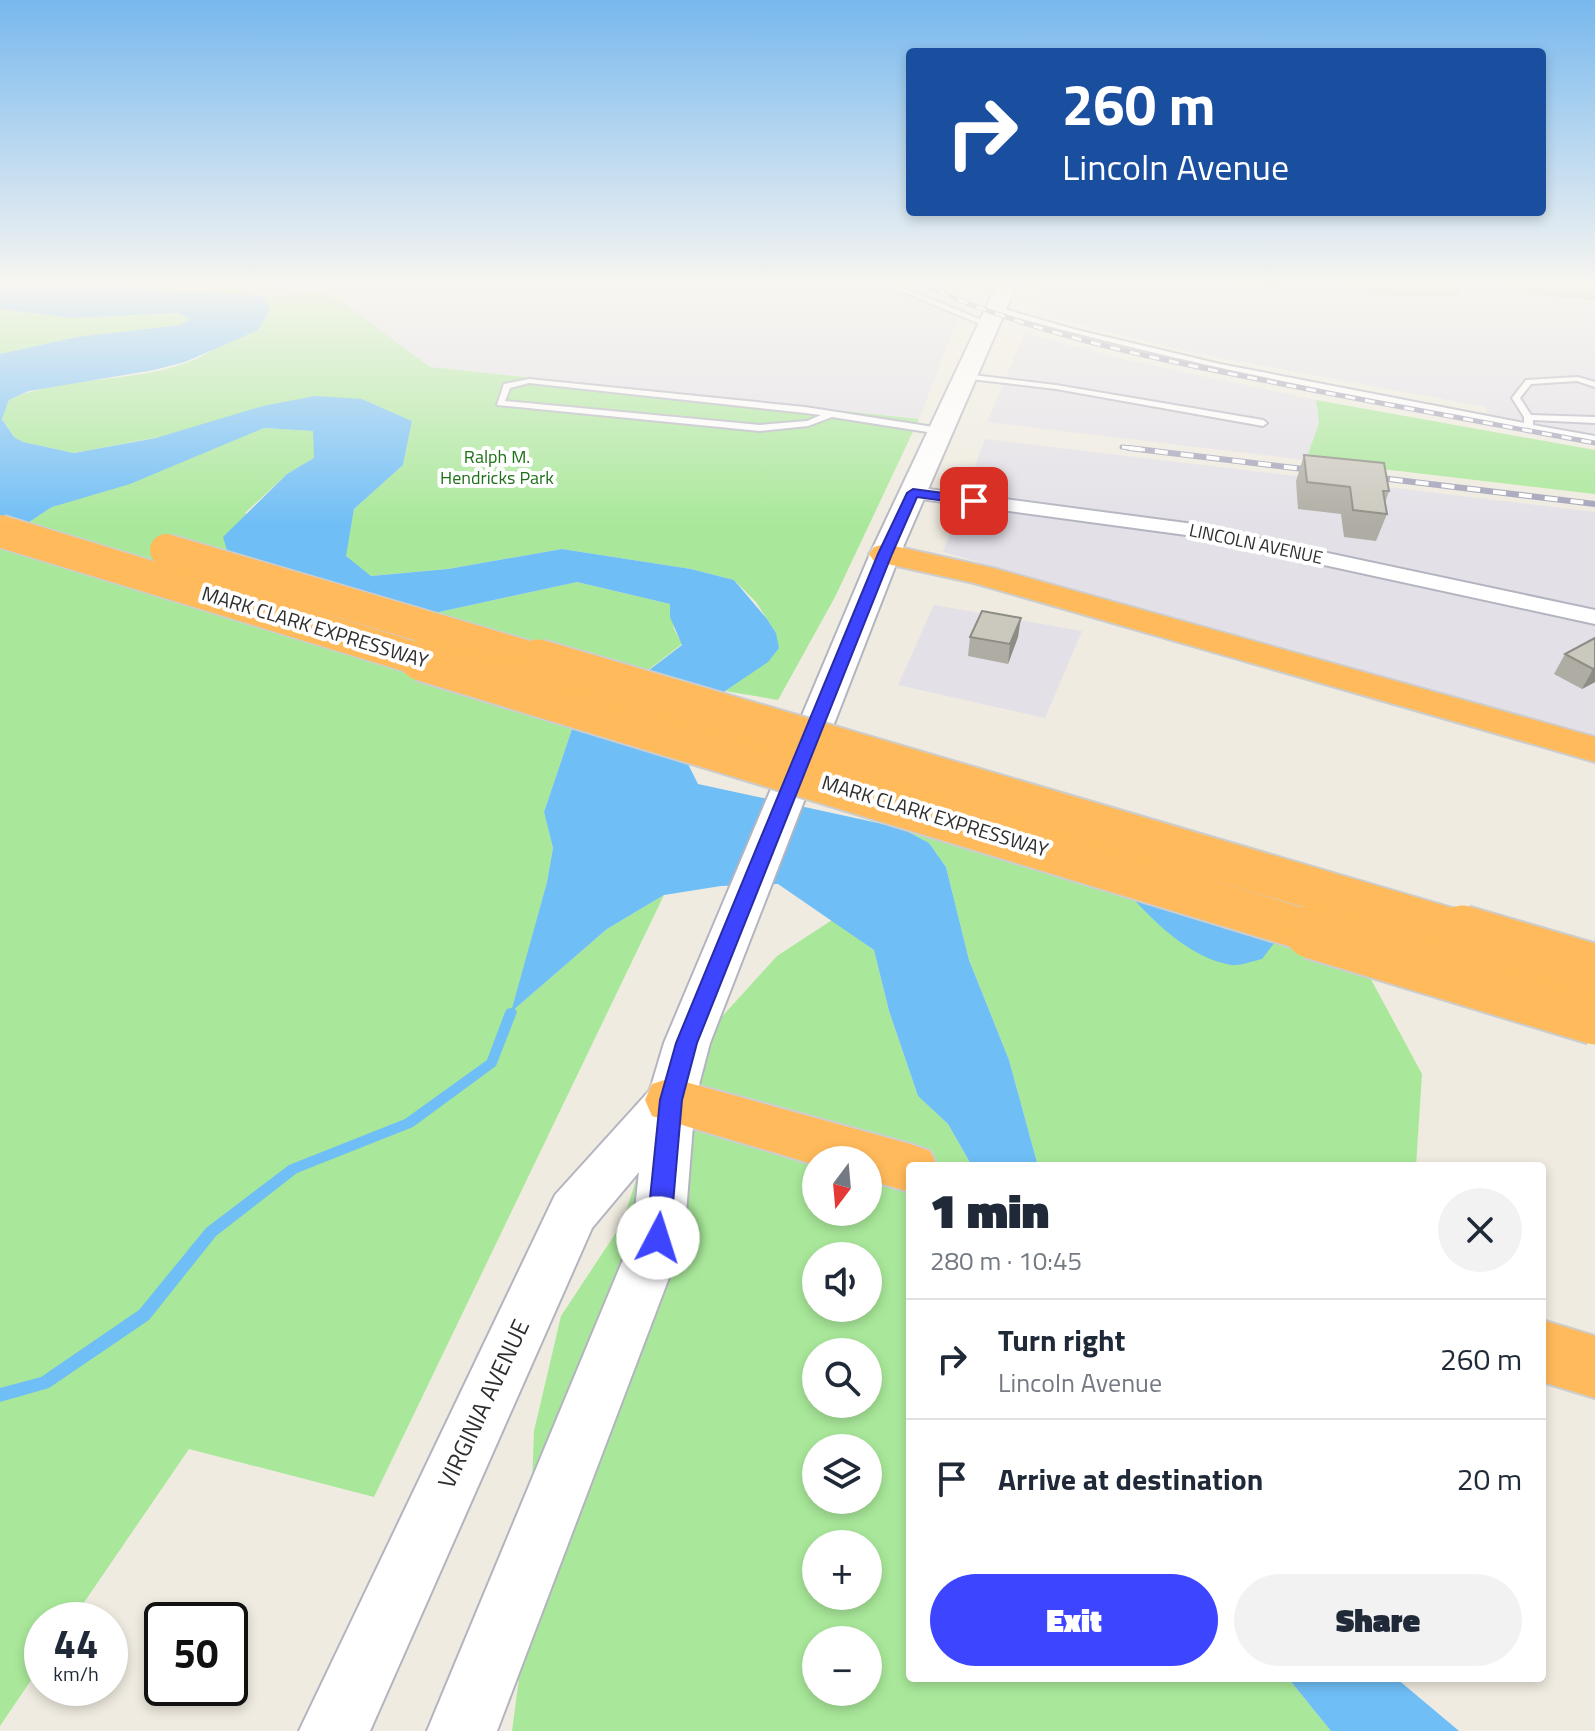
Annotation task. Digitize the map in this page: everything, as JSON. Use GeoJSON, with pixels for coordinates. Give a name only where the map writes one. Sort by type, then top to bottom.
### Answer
{"type":"FeatureCollection","features":[{"type":"Feature","properties":{"kind":"highway","name":"MARK CLARK EXPRESSWAY"},"geometry":{"type":"LineString","coordinates":[[0,501],[1595,971]]}},
{"type":"Feature","properties":{"kind":"highway","name":"MARK CLARK EXPRESSWAY"},"geometry":{"type":"LineString","coordinates":[[0,531],[1595,1018]]}},
{"type":"Feature","properties":{"kind":"highway"},"geometry":{"type":"LineString","coordinates":[[885,554],[981,575],[1595,750]]}},
{"type":"Feature","properties":{"kind":"highway"},"geometry":{"type":"LineString","coordinates":[[671,1100],[906,1167]]}},
{"type":"Feature","properties":{"kind":"highway"},"geometry":{"type":"LineString","coordinates":[[1546,1352],[1595,1367]]}},
{"type":"Feature","properties":{"kind":"main road","name":"VIRGINIA AVENUE"},"geometry":{"type":"LineString","coordinates":[[462,1731],[658,1238],[671,1100],[687,1043],[885,554],[971,365]]}},
{"type":"Feature","properties":{"kind":"main road","name":"VIRGINIA AVENUE"},"geometry":{"type":"LineString","coordinates":[[334,1731],[573,1212],[671,1100]]}},
{"type":"Feature","properties":{"kind":"street","name":"LINCOLN AVENUE"},"geometry":{"type":"LineString","coordinates":[[913,493],[1186,529],[1595,617]]}},
{"type":"Feature","properties":{"kind":"lane"},"geometry":{"type":"LineString","coordinates":[[1209,365],[1528,422],[1595,439]]}},
{"type":"Feature","properties":{"kind":"lane"},"geometry":{"type":"LineString","coordinates":[[965,376],[1056,387],[1263,423]]}},
{"type":"Feature","properties":{"kind":"lane"},"geometry":{"type":"LineString","coordinates":[[1528,422],[1516,398],[1529,382],[1578,379],[1595,385]]}},
{"type":"Feature","properties":{"kind":"lane"},"geometry":{"type":"LineString","coordinates":[[832,414],[808,423],[760,428],[500,403],[507,386],[529,381],[832,414],[940,431]]}},
{"type":"Feature","properties":{"kind":"lane"},"geometry":{"type":"LineString","coordinates":[[1528,422],[1595,420]]}},
{"type":"Feature","properties":{"kind":"shaded area"},"geometry":{"type":"Polygon","coordinates":[[[427,365],[940,365],[919,419],[427,365]]]}},
{"type":"Feature","properties":{"kind":"shaded area"},"geometry":{"type":"Polygon","coordinates":[[[1011,365],[1149,365],[1316,400],[1319,423],[1306,460],[987,422],[1011,365]]]}},
{"type":"Feature","properties":{"kind":"shaded area"},"geometry":{"type":"Polygon","coordinates":[[[1258,365],[1595,365],[1595,441],[1490,422],[1485,407],[1258,365]]]}},
{"type":"Feature","properties":{"kind":"shaded area"},"geometry":{"type":"Polygon","coordinates":[[[985,439],[1595,512],[1595,735],[943,552],[985,439]]]}},
{"type":"Feature","properties":{"kind":"shaded area"},"geometry":{"type":"Polygon","coordinates":[[[934,605],[1082,631],[1045,718],[898,685],[934,605]]]}},
{"type":"Feature","properties":{"kind":"green space","name":"Ralph M. Hendricks Park"},"geometry":{"type":"Polygon","coordinates":[[[179,365],[427,365],[919,419],[835,597],[778,700],[725,691],[746,676],[776,633],[756,602],[734,580],[691,569],[562,549],[448,569],[371,576],[345,557],[354,509],[403,465],[412,421],[362,399],[74,453],[23,442],[14,437],[2,418],[9,400],[33,391],[179,365]]]}},
{"type":"Feature","properties":{"kind":"green space"},"geometry":{"type":"Polygon","coordinates":[[[1316,400],[1595,450],[1595,494],[1306,460],[1319,423],[1316,400]]]}},
{"type":"Feature","properties":{"kind":"green space"},"geometry":{"type":"Polygon","coordinates":[[[264,428],[314,431],[315,458],[287,474],[245,513],[430,614],[577,582],[670,604],[674,629],[682,644],[572,729],[544,812],[553,848],[547,882],[512,1011],[607,929],[664,895],[374,1497],[189,1449],[84,1602],[24,1602],[24,1691],[0,1726],[0,541],[52,507],[264,428]]]}},
{"type":"Feature","properties":{"kind":"green space"},"geometry":{"type":"Polygon","coordinates":[[[977,801],[1239,876],[1353,946],[1422,1074],[1416,1162],[1037,1162],[1009,1060],[969,960],[946,867],[929,843],[901,828],[977,801]]]}},
{"type":"Feature","properties":{"kind":"green space"},"geometry":{"type":"Polygon","coordinates":[[[832,920],[874,950],[889,1011],[918,1096],[948,1124],[970,1162],[906,1162],[906,1682],[1291,1682],[1331,1731],[512,1731],[527,1618],[534,1431],[561,1316],[623,1222],[668,1076],[777,956],[832,920]]]}},
{"type":"Feature","properties":{"kind":"water"},"geometry":{"type":"Polygon","coordinates":[[[0,365],[174,365],[29,391],[9,400],[2,419],[14,437],[23,442],[74,453],[156,438],[263,406],[315,396],[362,399],[412,421],[403,465],[354,509],[346,556],[371,576],[448,569],[562,549],[691,569],[734,580],[767,619],[776,633],[779,648],[768,662],[725,691],[685,758],[698,784],[901,828],[929,843],[946,867],[969,960],[1009,1060],[1037,1162],[970,1162],[948,1124],[918,1096],[889,1011],[874,950],[778,884],[721,886],[664,895],[607,929],[511,1012],[547,882],[553,848],[544,812],[572,729],[682,645],[670,617],[670,604],[577,582],[430,614],[366,650],[233,570],[223,537],[287,474],[314,458],[313,431],[264,428],[130,484],[52,507],[0,541],[0,365]]]}},
{"type":"Feature","properties":{"kind":"water"},"geometry":{"type":"Polygon","coordinates":[[[1110,874],[1278,938],[1262,959],[1235,965],[1213,960],[1164,929],[1110,874]]]}},
{"type":"Feature","properties":{"kind":"water"},"geometry":{"type":"Polygon","coordinates":[[[1291,1682],[1401,1682],[1459,1731],[1331,1731],[1291,1682]]]}},
{"type":"Feature","properties":{"kind":"building"},"geometry":{"type":"Polygon","coordinates":[[[1304,455],[1384,463],[1389,491],[1383,491],[1387,514],[1353,510],[1350,487],[1307,482],[1304,455]]]}},
{"type":"Feature","properties":{"kind":"building"},"geometry":{"type":"Polygon","coordinates":[[[982,611],[1021,618],[1010,644],[970,637],[982,611]]]}},
{"type":"Feature","properties":{"kind":"building"},"geometry":{"type":"Polygon","coordinates":[[[1595,638],[1595,668],[1565,654],[1595,638]]]}},
{"type":"Feature","properties":{"kind":"waterway"},"geometry":{"type":"LineString","coordinates":[[0,1395],[44,1383],[144,1315],[211,1232],[293,1169],[409,1123],[492,1063],[511,1012]]}},
{"type":"Feature","properties":{"kind":"railway"},"geometry":{"type":"LineString","coordinates":[[1187,365],[1595,443]]}},
{"type":"Feature","properties":{"kind":"railway"},"geometry":{"type":"LineString","coordinates":[[1122,447],[1138,449]]}},
{"type":"Feature","properties":{"kind":"railway"},"geometry":{"type":"LineString","coordinates":[[1129,448],[1138,449]]}},
{"type":"Feature","properties":{"kind":"railway"},"geometry":{"type":"LineString","coordinates":[[1138,449],[1320,471]]}},
{"type":"Feature","properties":{"kind":"railway"},"geometry":{"type":"LineString","coordinates":[[1138,449],[1145,450]]}},
{"type":"Feature","properties":{"kind":"railway"},"geometry":{"type":"LineString","coordinates":[[1364,476],[1595,504]]}},
{"type":"Feature","properties":{"kind":"route"},"geometry":{"type":"LineString","coordinates":[[658,1238],[671,1100],[687,1043],[885,554],[913,493],[974,501]]}}]}
